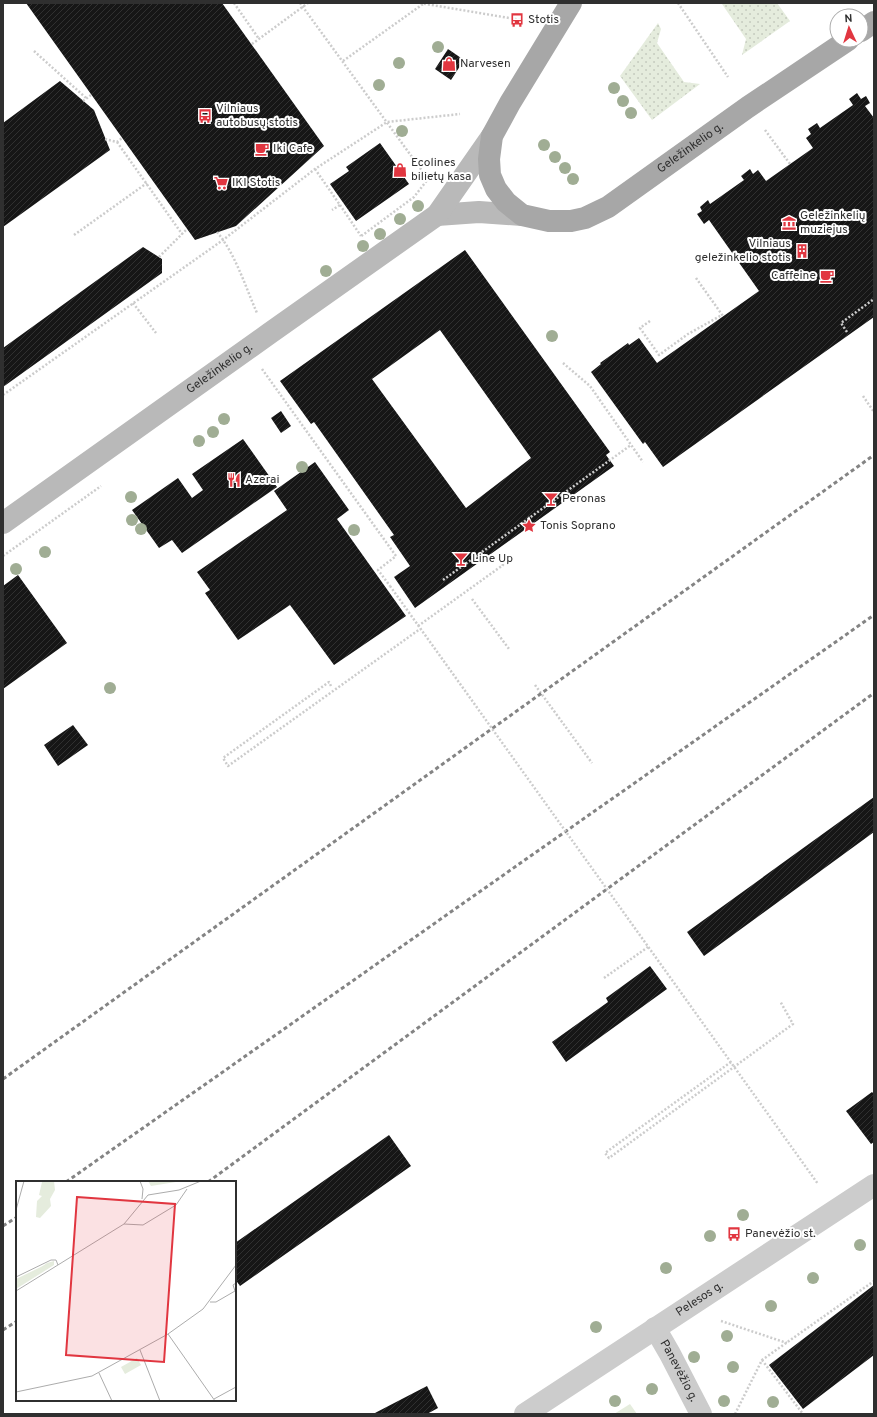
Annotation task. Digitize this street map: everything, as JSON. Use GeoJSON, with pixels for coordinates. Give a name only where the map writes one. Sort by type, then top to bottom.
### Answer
{"type":"FeatureCollection","features":[{"type":"Feature","properties":{"kind":"main road","name":"Geležinkelio g."},"geometry":{"type":"LineString","coordinates":[[3,523],[438,215],[492,136],[571,3]]}},
{"type":"Feature","properties":{"kind":"main road","name":"Geležinkelio g."},"geometry":{"type":"LineString","coordinates":[[438,215],[479,212],[522,215],[549,221],[571,221],[585,218],[608,207],[748,107],[836,48]]}},
{"type":"Feature","properties":{"kind":"main road","name":"Geležinkelio g."},"geometry":{"type":"LineString","coordinates":[[492,136],[489,159],[490,175],[496,189],[506,202],[522,215]]}},
{"type":"Feature","properties":{"kind":"street","name":"Pelesos g."},"geometry":{"type":"LineString","coordinates":[[525,1414],[874,1185]]}},
{"type":"Feature","properties":{"kind":"street","name":"Panevėžio g."},"geometry":{"type":"LineString","coordinates":[[655,1328],[701,1414]]}},
{"type":"Feature","properties":{"kind":"path"},"geometry":{"type":"LineString","coordinates":[[234,3],[259,39]]}},
{"type":"Feature","properties":{"kind":"path"},"geometry":{"type":"LineString","coordinates":[[300,3],[428,179]]}},
{"type":"Feature","properties":{"kind":"path"},"geometry":{"type":"LineString","coordinates":[[252,44],[308,3]]}},
{"type":"Feature","properties":{"kind":"path"},"geometry":{"type":"LineString","coordinates":[[343,61],[422,3],[521,20]]}},
{"type":"Feature","properties":{"kind":"path"},"geometry":{"type":"LineString","coordinates":[[678,3],[728,77]]}},
{"type":"Feature","properties":{"kind":"path"},"geometry":{"type":"LineString","coordinates":[[34,51],[86,98]]}},
{"type":"Feature","properties":{"kind":"path"},"geometry":{"type":"LineString","coordinates":[[83,101],[91,94]]}},
{"type":"Feature","properties":{"kind":"path"},"geometry":{"type":"LineString","coordinates":[[3,395],[223,240],[315,169],[387,122],[460,114]]}},
{"type":"Feature","properties":{"kind":"path"},"geometry":{"type":"LineString","coordinates":[[764,130],[790,164]]}},
{"type":"Feature","properties":{"kind":"path"},"geometry":{"type":"LineString","coordinates":[[117,142],[122,138]]}},
{"type":"Feature","properties":{"kind":"path"},"geometry":{"type":"LineString","coordinates":[[105,139],[117,142],[182,234]]}},
{"type":"Feature","properties":{"kind":"path"},"geometry":{"type":"LineString","coordinates":[[315,169],[361,236]]}},
{"type":"Feature","properties":{"kind":"path"},"geometry":{"type":"LineString","coordinates":[[74,235],[147,183]]}},
{"type":"Feature","properties":{"kind":"path"},"geometry":{"type":"LineString","coordinates":[[332,210],[340,205]]}},
{"type":"Feature","properties":{"kind":"path"},"geometry":{"type":"LineString","coordinates":[[158,257],[187,229]]}},
{"type":"Feature","properties":{"kind":"path"},"geometry":{"type":"LineString","coordinates":[[217,232],[233,258],[257,313]]}},
{"type":"Feature","properties":{"kind":"path"},"geometry":{"type":"LineString","coordinates":[[650,322],[640,328],[660,355],[688,334],[723,316],[696,278]]}},
{"type":"Feature","properties":{"kind":"path"},"geometry":{"type":"LineString","coordinates":[[847,332],[841,323],[874,299]]}},
{"type":"Feature","properties":{"kind":"path"},"geometry":{"type":"LineString","coordinates":[[134,303],[156,333]]}},
{"type":"Feature","properties":{"kind":"path"},"geometry":{"type":"LineString","coordinates":[[563,363],[590,386],[643,462]]}},
{"type":"Feature","properties":{"kind":"path"},"geometry":{"type":"LineString","coordinates":[[262,369],[396,556],[378,570],[818,1184]]}},
{"type":"Feature","properties":{"kind":"path"},"geometry":{"type":"LineString","coordinates":[[863,396],[874,412]]}},
{"type":"Feature","properties":{"kind":"path"},"geometry":{"type":"LineString","coordinates":[[443,580],[631,445]]}},
{"type":"Feature","properties":{"kind":"path"},"geometry":{"type":"LineString","coordinates":[[331,686],[329,682],[223,758],[228,766],[419,627],[503,565],[502,564]]}},
{"type":"Feature","properties":{"kind":"path"},"geometry":{"type":"LineString","coordinates":[[472,599],[509,649]]}},
{"type":"Feature","properties":{"kind":"path"},"geometry":{"type":"LineString","coordinates":[[535,685],[592,763]]}},
{"type":"Feature","properties":{"kind":"path"},"geometry":{"type":"LineString","coordinates":[[604,978],[648,947]]}},
{"type":"Feature","properties":{"kind":"path"},"geometry":{"type":"LineString","coordinates":[[731,1062],[605,1153],[609,1158],[793,1024],[780,1001]]}},
{"type":"Feature","properties":{"kind":"path"},"geometry":{"type":"LineString","coordinates":[[735,1414],[762,1360],[874,1281]]}},
{"type":"Feature","properties":{"kind":"path"},"geometry":{"type":"LineString","coordinates":[[721,1321],[787,1343]]}},
{"type":"Feature","properties":{"kind":"path"},"geometry":{"type":"LineString","coordinates":[[762,1360],[803,1414]]}},
{"type":"Feature","properties":{"kind":"green space"},"geometry":{"type":"Polygon","coordinates":[[[714,3],[777,3],[790,21],[742,55],[746,39],[722,4],[714,3]]]}},
{"type":"Feature","properties":{"kind":"green space"},"geometry":{"type":"Polygon","coordinates":[[[658,23],[661,29],[657,43],[684,82],[700,84],[652,120],[620,76],[658,23]]]}},
{"type":"Feature","properties":{"kind":"green space"},"geometry":{"type":"Polygon","coordinates":[[[630,1404],[637,1414],[614,1414],[630,1404]]]}},
{"type":"Feature","properties":{"kind":"building","name":"Vilniaus autobusų stotis"},"geometry":{"type":"Polygon","coordinates":[[[26,3],[222,3],[324,146],[236,226],[195,240],[26,3]]]}},
{"type":"Feature","properties":{"kind":"building","name":"Narvesen"},"geometry":{"type":"Polygon","coordinates":[[[448,49],[464,60],[451,80],[435,69],[448,49]]]}},
{"type":"Feature","properties":{"kind":"building"},"geometry":{"type":"Polygon","coordinates":[[[60,81],[94,110],[110,150],[3,227],[3,123],[60,81]]]}},
{"type":"Feature","properties":{"kind":"building","name":"Vilniaus geležinkelio stotis"},"geometry":{"type":"Polygon","coordinates":[[[857,93],[861,99],[866,96],[870,103],[865,106],[874,118],[874,317],[663,467],[645,442],[643,444],[591,372],[601,364],[600,363],[628,343],[629,345],[639,338],[657,363],[759,291],[709,220],[704,224],[697,214],[702,211],[700,207],[708,200],[710,204],[744,180],[741,176],[750,169],[753,174],[758,170],[766,181],[813,148],[806,138],[811,134],[808,129],[817,123],[820,128],[853,105],[849,99],[857,93]]]}},
{"type":"Feature","properties":{"kind":"building"},"geometry":{"type":"Polygon","coordinates":[[[380,143],[409,184],[356,221],[330,184],[349,171],[346,167],[380,143]]]}},
{"type":"Feature","properties":{"kind":"building"},"geometry":{"type":"Polygon","coordinates":[[[143,247],[162,259],[162,273],[3,387],[3,348],[143,247]]]}},
{"type":"Feature","properties":{"kind":"building"},"geometry":{"type":"Polygon","coordinates":[[[465,250],[610,452],[606,455],[614,466],[415,608],[394,577],[410,566],[390,537],[394,535],[314,422],[311,424],[280,381],[465,250]],[[440,330],[372,379],[466,508],[531,458],[440,330]]]}},
{"type":"Feature","properties":{"kind":"building"},"geometry":{"type":"Polygon","coordinates":[[[281,411],[291,426],[281,433],[271,418],[281,411]]]}},
{"type":"Feature","properties":{"kind":"building"},"geometry":{"type":"Polygon","coordinates":[[[243,439],[277,487],[182,553],[172,540],[159,548],[132,510],[178,478],[192,498],[203,490],[192,474],[243,439]]]}},
{"type":"Feature","properties":{"kind":"building"},"geometry":{"type":"Polygon","coordinates":[[[315,462],[349,510],[337,519],[406,616],[334,665],[290,605],[238,640],[205,593],[210,590],[197,572],[287,510],[274,491],[315,462]]]}},
{"type":"Feature","properties":{"kind":"building"},"geometry":{"type":"Polygon","coordinates":[[[18,575],[67,643],[3,689],[3,586],[18,575]]]}},
{"type":"Feature","properties":{"kind":"building"},"geometry":{"type":"Polygon","coordinates":[[[73,725],[88,745],[58,766],[44,745],[73,725]]]}},
{"type":"Feature","properties":{"kind":"building"},"geometry":{"type":"Polygon","coordinates":[[[874,797],[874,832],[704,956],[687,932],[874,797]]]}},
{"type":"Feature","properties":{"kind":"building"},"geometry":{"type":"Polygon","coordinates":[[[650,966],[667,989],[566,1062],[552,1042],[608,1002],[606,998],[650,966]]]}},
{"type":"Feature","properties":{"kind":"building"},"geometry":{"type":"Polygon","coordinates":[[[872,1092],[874,1094],[874,1142],[871,1144],[846,1111],[872,1092]]]}},
{"type":"Feature","properties":{"kind":"building"},"geometry":{"type":"Polygon","coordinates":[[[389,1135],[411,1166],[240,1286],[236,1280],[236,1242],[389,1135]]]}},
{"type":"Feature","properties":{"kind":"building"},"geometry":{"type":"Polygon","coordinates":[[[874,1285],[874,1355],[803,1409],[769,1365],[874,1285]]]}},
{"type":"Feature","properties":{"kind":"building"},"geometry":{"type":"Polygon","coordinates":[[[427,1386],[438,1408],[427,1414],[373,1414],[427,1386]]]}},
{"type":"Feature","properties":{"kind":"railway"},"geometry":{"type":"LineString","coordinates":[[3,1079],[874,455]]}},
{"type":"Feature","properties":{"kind":"railway"},"geometry":{"type":"LineString","coordinates":[[67,1181],[874,615]]}},
{"type":"Feature","properties":{"kind":"railway"},"geometry":{"type":"LineString","coordinates":[[209,1181],[874,693]]}},
{"type":"Feature","properties":{"kind":"railway"},"geometry":{"type":"LineString","coordinates":[[3,1226],[16,1218]]}},
{"type":"Feature","properties":{"kind":"railway"},"geometry":{"type":"LineString","coordinates":[[3,1330],[16,1322]]}},
{"type":"Feature","properties":{"kind":"place","name":"Stotis"},"geometry":{"type":"Point","coordinates":[517,20]}},
{"type":"Feature","properties":{"kind":"place","name":"Narvesen"},"geometry":{"type":"Point","coordinates":[449,64]}},
{"type":"Feature","properties":{"kind":"place","name":"Vilniaus autobusų stotis"},"geometry":{"type":"Point","coordinates":[205,116]}},
{"type":"Feature","properties":{"kind":"place","name":"Iki Cafe"},"geometry":{"type":"Point","coordinates":[262,149]}},
{"type":"Feature","properties":{"kind":"place","name":"Ecolines bilietų kasa"},"geometry":{"type":"Point","coordinates":[400,170]}},
{"type":"Feature","properties":{"kind":"place","name":"IKI Stotis"},"geometry":{"type":"Point","coordinates":[221,183]}},
{"type":"Feature","properties":{"kind":"place","name":"Geležinkelių muziejus"},"geometry":{"type":"Point","coordinates":[789,223]}},
{"type":"Feature","properties":{"kind":"place","name":"Vilniaus geležinkelio stotis"},"geometry":{"type":"Point","coordinates":[802,251]}},
{"type":"Feature","properties":{"kind":"place","name":"Caffeine"},"geometry":{"type":"Point","coordinates":[827,276]}},
{"type":"Feature","properties":{"kind":"place","name":"Azerai"},"geometry":{"type":"Point","coordinates":[234,480]}},
{"type":"Feature","properties":{"kind":"place","name":"Peronas"},"geometry":{"type":"Point","coordinates":[551,499]}},
{"type":"Feature","properties":{"kind":"place","name":"Tonis Soprano"},"geometry":{"type":"Point","coordinates":[529,526]}},
{"type":"Feature","properties":{"kind":"place","name":"Line Up"},"geometry":{"type":"Point","coordinates":[461,559]}},
{"type":"Feature","properties":{"kind":"place","name":"Panevėžio st."},"geometry":{"type":"Point","coordinates":[734,1234]}}]}
